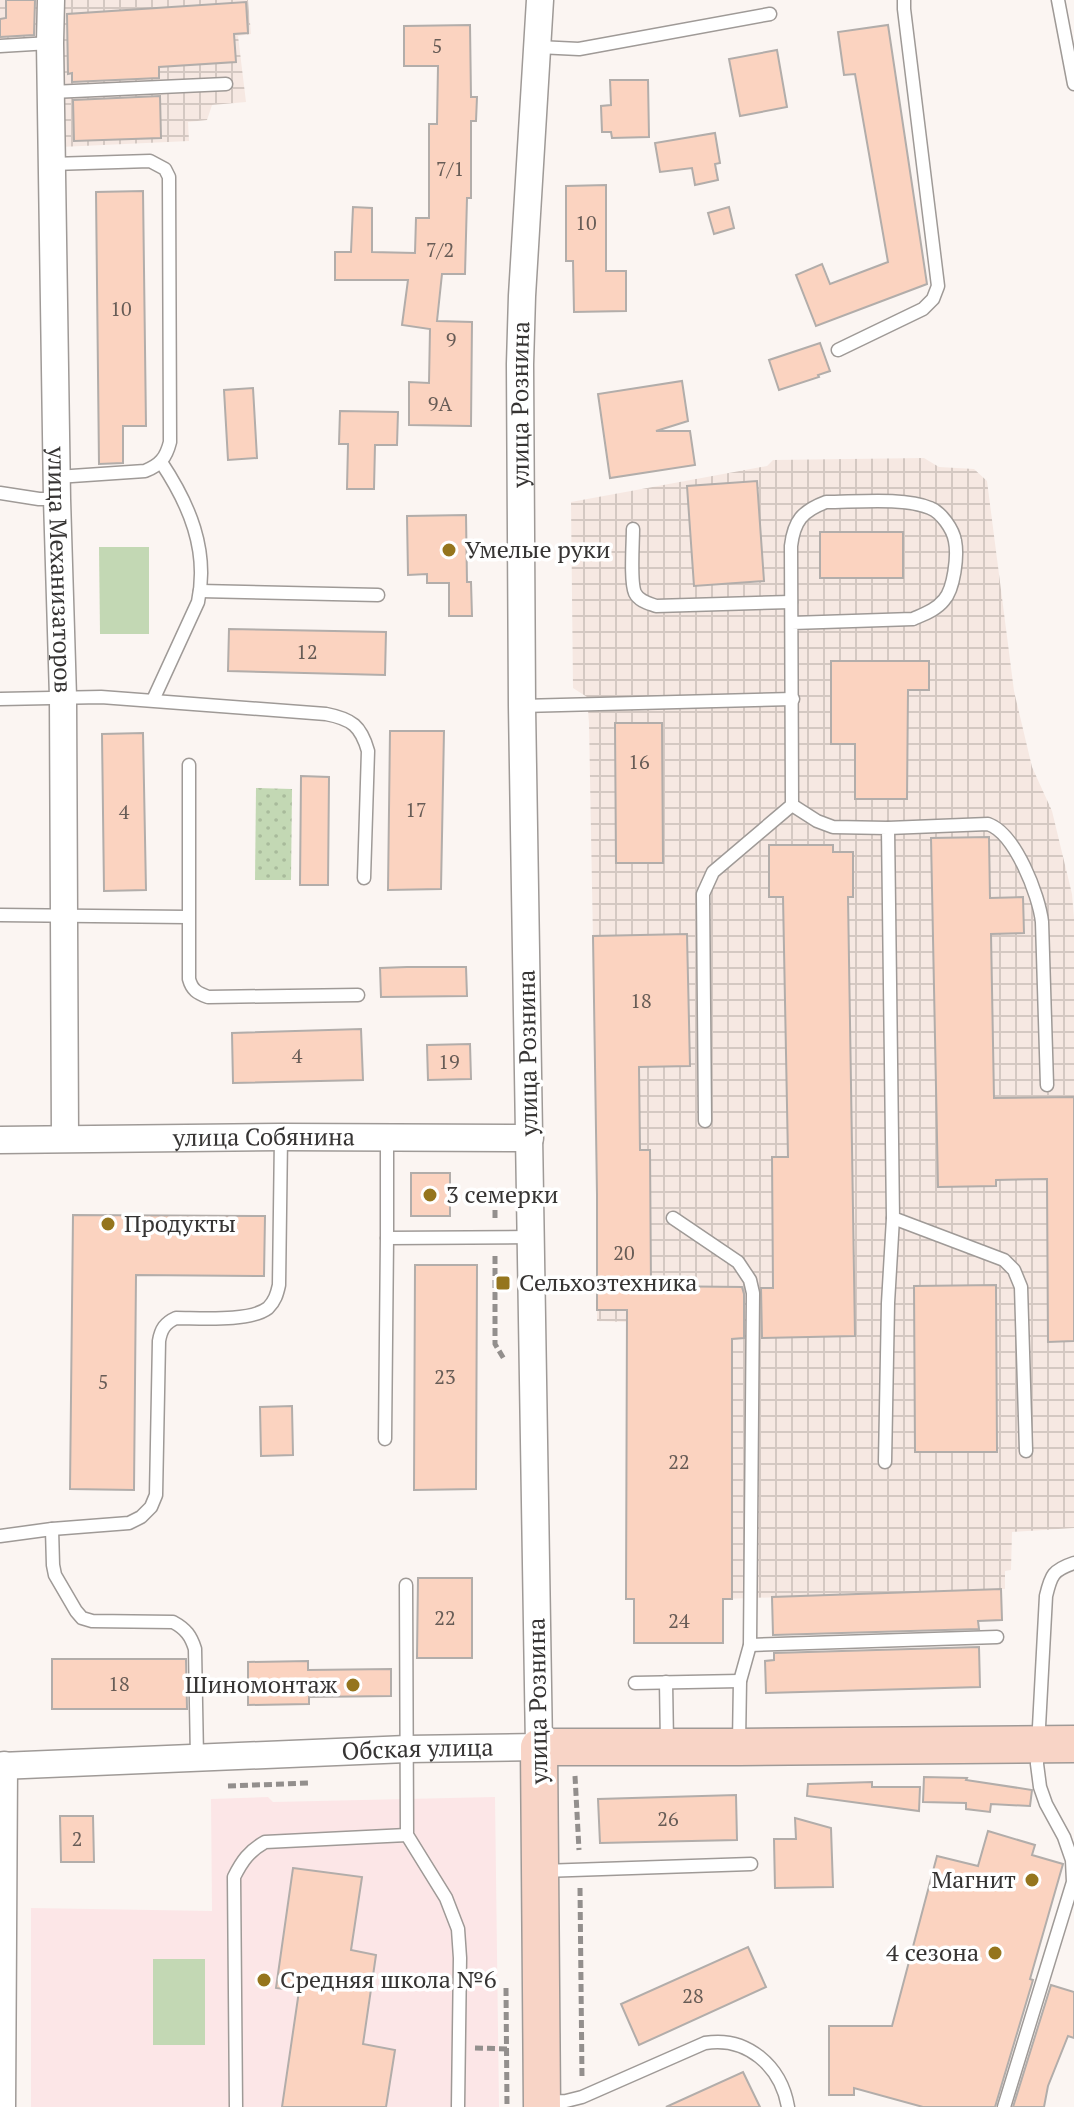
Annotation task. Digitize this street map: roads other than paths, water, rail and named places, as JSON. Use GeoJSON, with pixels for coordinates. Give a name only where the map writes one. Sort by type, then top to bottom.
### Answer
{"type":"FeatureCollection","features":[{"type":"Feature","properties":{"kind":"main road","name":"Обская улица"},"geometry":{"type":"LineString","coordinates":[[539,1747],[1074,1744]]}},
{"type":"Feature","properties":{"kind":"main road","name":"улица Рознина"},"geometry":{"type":"LineString","coordinates":[[539,1747],[542,2105]]}},
{"type":"Feature","properties":{"kind":"street","name":"улица Механизаторов"},"geometry":{"type":"LineString","coordinates":[[51,0],[57,488],[63,697],[65,1138]]}},
{"type":"Feature","properties":{"kind":"street","name":"улица Рознина"},"geometry":{"type":"LineString","coordinates":[[539,1747],[522,706],[522,310],[540,0]]}},
{"type":"Feature","properties":{"kind":"street","name":"улица Собянина"},"geometry":{"type":"LineString","coordinates":[[0,1140],[530,1138]]}},
{"type":"Feature","properties":{"kind":"street","name":"Обская улица"},"geometry":{"type":"LineString","coordinates":[[2,1766],[407,1749],[539,1747]]}},
{"type":"Feature","properties":{"kind":"street"},"geometry":{"type":"LineString","coordinates":[[2,1766],[2,2107]]}},
{"type":"Feature","properties":{"kind":"lane"},"geometry":{"type":"LineString","coordinates":[[838,350],[923,309],[933,299],[938,286],[904,0]]}},
{"type":"Feature","properties":{"kind":"lane"},"geometry":{"type":"LineString","coordinates":[[1058,0],[1074,84]]}},
{"type":"Feature","properties":{"kind":"lane"},"geometry":{"type":"LineString","coordinates":[[538,47],[579,49],[770,14]]}},
{"type":"Feature","properties":{"kind":"lane"},"geometry":{"type":"LineString","coordinates":[[0,46],[50,43]]}},
{"type":"Feature","properties":{"kind":"lane"},"geometry":{"type":"LineString","coordinates":[[52,92],[226,84]]}},
{"type":"Feature","properties":{"kind":"lane"},"geometry":{"type":"LineString","coordinates":[[0,493],[39,499],[57,488],[145,471],[161,462],[167,455],[170,442],[169,177],[165,169],[150,161],[52,164]]}},
{"type":"Feature","properties":{"kind":"lane"},"geometry":{"type":"LineString","coordinates":[[153,700],[198,602],[200,591],[196,534],[180,490],[161,462]]}},
{"type":"Feature","properties":{"kind":"lane"},"geometry":{"type":"LineString","coordinates":[[705,1121],[703,894],[713,872],[792,805],[791,546],[793,530],[800,517],[812,507],[826,502],[917,503],[935,510],[947,524],[955,541],[954,582],[945,600],[931,611],[913,619],[792,623]]}},
{"type":"Feature","properties":{"kind":"lane"},"geometry":{"type":"LineString","coordinates":[[633,529],[633,585],[636,595],[645,603],[656,606],[791,602]]}},
{"type":"Feature","properties":{"kind":"lane"},"geometry":{"type":"LineString","coordinates":[[200,591],[378,595]]}},
{"type":"Feature","properties":{"kind":"lane"},"geometry":{"type":"LineString","coordinates":[[0,699],[101,697],[153,700],[326,714],[355,724],[364,736],[368,751],[364,878]]}},
{"type":"Feature","properties":{"kind":"lane"},"geometry":{"type":"LineString","coordinates":[[522,706],[793,699]]}},
{"type":"Feature","properties":{"kind":"lane"},"geometry":{"type":"LineString","coordinates":[[189,765],[187,917],[192,988],[208,997],[358,995]]}},
{"type":"Feature","properties":{"kind":"lane"},"geometry":{"type":"LineString","coordinates":[[792,805],[833,827],[988,824],[1003,833],[1028,872],[1040,905],[1047,1085]]}},
{"type":"Feature","properties":{"kind":"lane"},"geometry":{"type":"LineString","coordinates":[[885,1462],[893,1218],[888,828]]}},
{"type":"Feature","properties":{"kind":"lane"},"geometry":{"type":"LineString","coordinates":[[0,915],[187,917]]}},
{"type":"Feature","properties":{"kind":"lane"},"geometry":{"type":"LineString","coordinates":[[0,1536],[129,1523],[151,1507],[156,1495],[161,1330],[176,1318],[249,1316],[265,1310],[275,1300],[279,1285],[281,1137]]}},
{"type":"Feature","properties":{"kind":"lane"},"geometry":{"type":"LineString","coordinates":[[385,1439],[387,1138]]}},
{"type":"Feature","properties":{"kind":"lane"},"geometry":{"type":"LineString","coordinates":[[673,1218],[738,1262],[750,1280],[753,1309],[750,1645],[740,1681],[739,1747]]}},
{"type":"Feature","properties":{"kind":"lane"},"geometry":{"type":"LineString","coordinates":[[893,1218],[1004,1260],[1014,1270],[1021,1287],[1026,1451]]}},
{"type":"Feature","properties":{"kind":"lane"},"geometry":{"type":"LineString","coordinates":[[387,1238],[531,1237]]}},
{"type":"Feature","properties":{"kind":"lane"},"geometry":{"type":"LineString","coordinates":[[52,1529],[55,1575],[82,1618],[92,1621],[173,1622],[183,1627],[191,1638],[195,1649],[197,1758]]}},
{"type":"Feature","properties":{"kind":"lane"},"geometry":{"type":"LineString","coordinates":[[1004,2107],[1073,1882],[1072,1860],[1040,1787],[1037,1744],[1046,1596],[1050,1578],[1059,1568],[1074,1563]]}},
{"type":"Feature","properties":{"kind":"lane"},"geometry":{"type":"LineString","coordinates":[[406,1585],[407,1835],[446,1898],[458,1929],[458,2107]]}},
{"type":"Feature","properties":{"kind":"lane"},"geometry":{"type":"LineString","coordinates":[[750,1645],[997,1637]]}},
{"type":"Feature","properties":{"kind":"lane"},"geometry":{"type":"LineString","coordinates":[[635,1683],[740,1681]]}},
{"type":"Feature","properties":{"kind":"lane"},"geometry":{"type":"LineString","coordinates":[[666,1682],[667,1747]]}},
{"type":"Feature","properties":{"kind":"lane"},"geometry":{"type":"LineString","coordinates":[[236,2107],[234,1877],[241,1863],[251,1850],[265,1842],[407,1835]]}},
{"type":"Feature","properties":{"kind":"lane"},"geometry":{"type":"LineString","coordinates":[[539,1871],[751,1864]]}},
{"type":"Feature","properties":{"kind":"lane"},"geometry":{"type":"LineString","coordinates":[[542,2105],[582,2097],[705,2043],[720,2041],[747,2048],[770,2066],[778,2078],[788,2107]]}},
{"type":"Feature","properties":{"kind":"place","name":"Умелые руки"},"geometry":{"type":"Point","coordinates":[449,550]}},
{"type":"Feature","properties":{"kind":"place","name":"3 семерки"},"geometry":{"type":"Point","coordinates":[430,1195]}},
{"type":"Feature","properties":{"kind":"place","name":"Продукты"},"geometry":{"type":"Point","coordinates":[108,1224]}},
{"type":"Feature","properties":{"kind":"place","name":"Сельхозтехника"},"geometry":{"type":"Point","coordinates":[503,1283]}},
{"type":"Feature","properties":{"kind":"place","name":"Шиномонтаж"},"geometry":{"type":"Point","coordinates":[353,1685]}},
{"type":"Feature","properties":{"kind":"place","name":"Магнит"},"geometry":{"type":"Point","coordinates":[1032,1880]}},
{"type":"Feature","properties":{"kind":"place","name":"4 сезона"},"geometry":{"type":"Point","coordinates":[995,1953]}},
{"type":"Feature","properties":{"kind":"place","name":"Средняя школа №6"},"geometry":{"type":"Point","coordinates":[264,1980]}}]}
